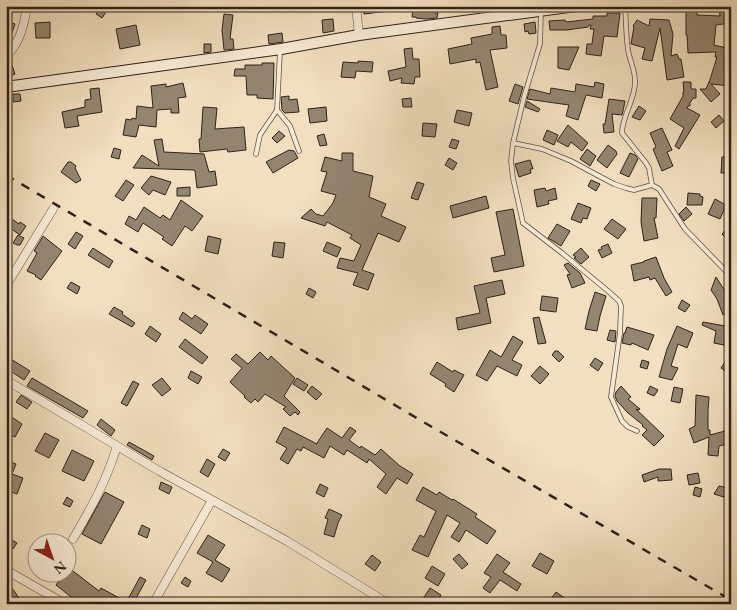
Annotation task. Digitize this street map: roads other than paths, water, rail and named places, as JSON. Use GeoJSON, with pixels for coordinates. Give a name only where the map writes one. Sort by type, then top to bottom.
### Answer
{"type":"FeatureCollection","features":[{"type":"Feature","properties":{"kind":"main road"},"geometry":{"type":"LineString","coordinates":[[6,87],[359,35],[576,6]]}},
{"type":"Feature","properties":{"kind":"street"},"geometry":{"type":"LineString","coordinates":[[6,57],[19,39],[24,28],[28,6]]}},
{"type":"Feature","properties":{"kind":"street"},"geometry":{"type":"LineString","coordinates":[[356,6],[359,35]]}},
{"type":"Feature","properties":{"kind":"street"},"geometry":{"type":"LineString","coordinates":[[6,286],[53,209]]}},
{"type":"Feature","properties":{"kind":"street"},"geometry":{"type":"LineString","coordinates":[[6,380],[117,446],[287,541],[389,604]]}},
{"type":"Feature","properties":{"kind":"street"},"geometry":{"type":"LineString","coordinates":[[77,532],[111,466],[117,446]]}},
{"type":"Feature","properties":{"kind":"street"},"geometry":{"type":"LineString","coordinates":[[153,604],[212,500]]}},
{"type":"Feature","properties":{"kind":"street"},"geometry":{"type":"LineString","coordinates":[[6,570],[64,604]]}},
{"type":"Feature","properties":{"kind":"lane"},"geometry":{"type":"LineString","coordinates":[[625,6],[629,51],[635,70],[636,82],[622,133],[646,162],[652,185]]}},
{"type":"Feature","properties":{"kind":"lane"},"geometry":{"type":"LineString","coordinates":[[541,11],[540,44],[524,97],[513,142],[511,161],[523,223],[562,253],[619,302],[621,306],[620,333],[611,397],[622,421],[628,427],[637,431]]}},
{"type":"Feature","properties":{"kind":"lane"},"geometry":{"type":"LineString","coordinates":[[256,154],[260,135],[277,110],[280,48]]}},
{"type":"Feature","properties":{"kind":"lane"},"geometry":{"type":"LineString","coordinates":[[277,110],[290,126],[298,151]]}},
{"type":"Feature","properties":{"kind":"lane"},"geometry":{"type":"LineString","coordinates":[[513,142],[542,149],[626,188],[634,190],[652,185],[659,189],[685,229],[731,278]]}},
{"type":"Feature","properties":{"kind":"railway"},"geometry":{"type":"LineString","coordinates":[[6,175],[420,420],[731,600]]}}]}
